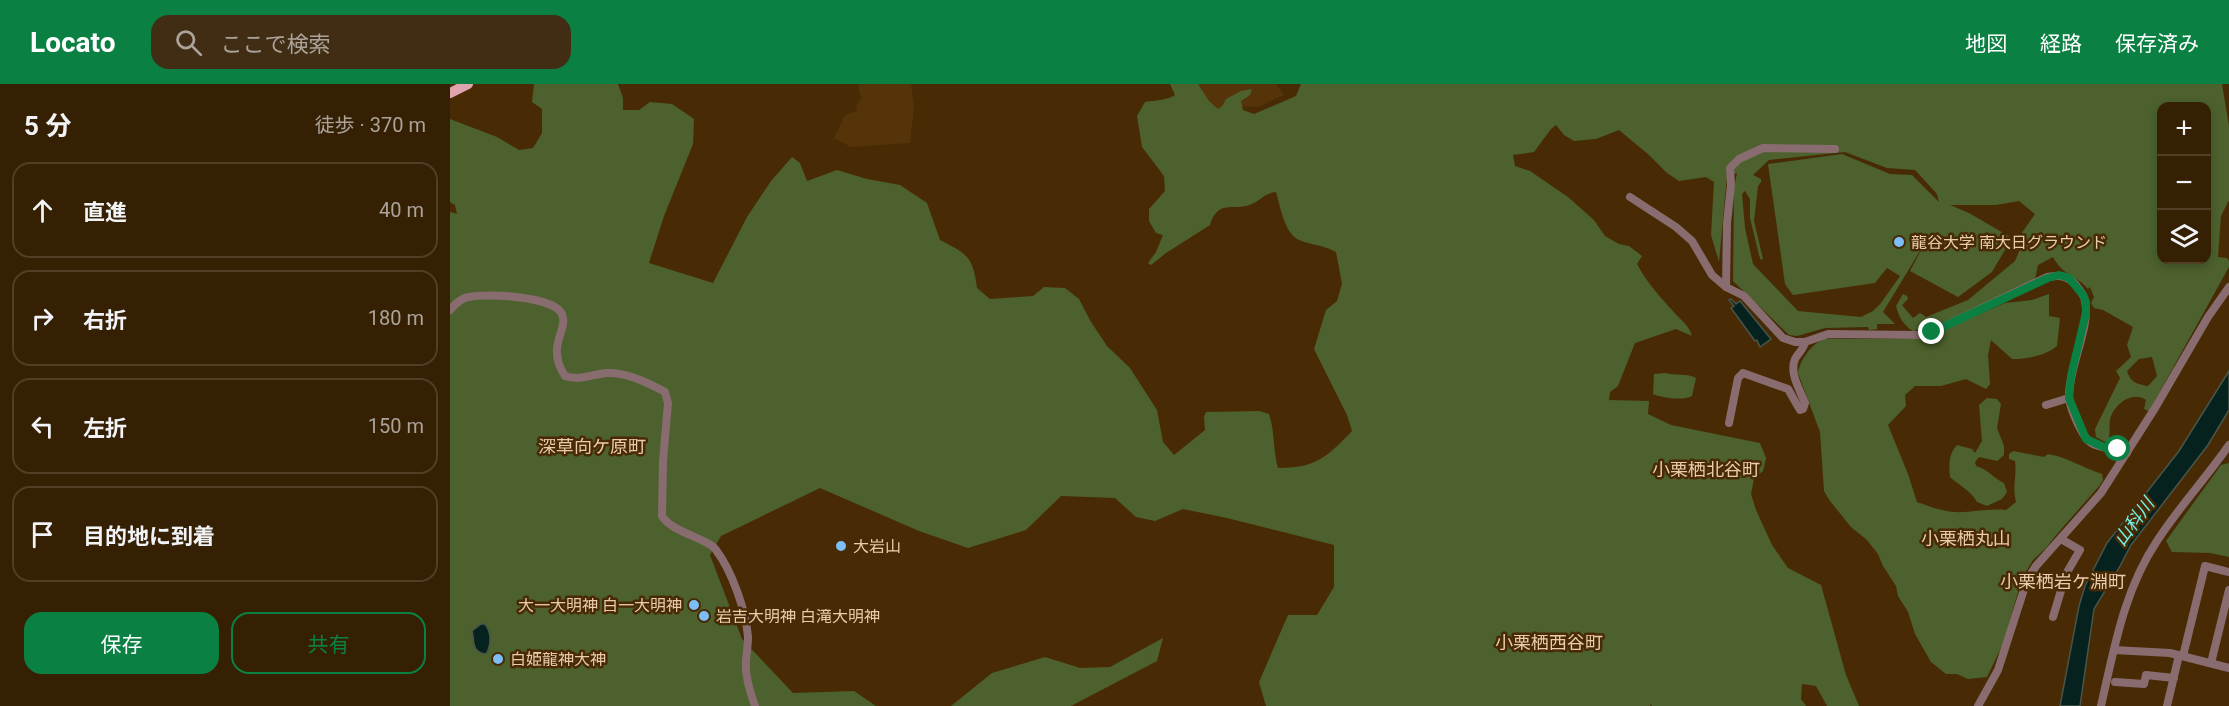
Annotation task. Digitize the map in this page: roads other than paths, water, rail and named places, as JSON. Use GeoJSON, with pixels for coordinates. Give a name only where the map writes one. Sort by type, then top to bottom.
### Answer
{"type":"FeatureCollection","features":[{"type":"Feature","properties":{"kind":"main road"},"geometry":{"type":"LineString","coordinates":[[450,93],[468,84]]}},
{"type":"Feature","properties":{"kind":"street"},"geometry":{"type":"LineString","coordinates":[[1726,287],[1726,223],[1731,185],[1730,168],[1738,159],[1763,148],[1835,149]]}},
{"type":"Feature","properties":{"kind":"street"},"geometry":{"type":"LineString","coordinates":[[1630,197],[1676,226],[1692,242],[1712,274],[1726,287],[1744,296],[1783,338],[1805,342],[1828,334],[1919,335],[1932,332],[2048,278],[2059,275],[2069,278],[2083,295],[2086,313],[2071,376],[2069,398],[2086,439],[2095,445],[2127,453]]}},
{"type":"Feature","properties":{"kind":"street"},"geometry":{"type":"LineString","coordinates":[[1978,706],[1998,670],[2027,580],[2036,566],[2101,493],[2229,287]]}},
{"type":"Feature","properties":{"kind":"street"},"geometry":{"type":"LineString","coordinates":[[450,310],[463,298],[474,296],[525,297],[543,301],[562,314],[563,320],[556,351],[558,363],[565,376],[579,378],[614,373],[665,392],[668,403],[663,461],[662,516],[664,521],[715,547],[736,588],[746,621],[748,637],[745,669],[754,706]]}},
{"type":"Feature","properties":{"kind":"street"},"geometry":{"type":"LineString","coordinates":[[1729,423],[1738,378],[1743,373],[1788,388],[1797,407],[1800,410],[1803,409],[1805,403],[1793,369],[1796,357],[1805,342]]}},
{"type":"Feature","properties":{"kind":"street"},"geometry":{"type":"LineString","coordinates":[[2046,405],[2069,398]]}},
{"type":"Feature","properties":{"kind":"street"},"geometry":{"type":"LineString","coordinates":[[2101,706],[2119,625],[2134,584],[2156,541],[2226,455],[2229,445]]}},
{"type":"Feature","properties":{"kind":"street"},"geometry":{"type":"LineString","coordinates":[[2052,612],[2066,574],[2080,550],[2061,538]]}},
{"type":"Feature","properties":{"kind":"street"},"geometry":{"type":"LineString","coordinates":[[2167,706],[2205,566],[2229,572]]}},
{"type":"Feature","properties":{"kind":"street"},"geometry":{"type":"LineString","coordinates":[[2211,663],[2229,590]]}},
{"type":"Feature","properties":{"kind":"street"},"geometry":{"type":"LineString","coordinates":[[2114,650],[2181,656],[2229,668]]}},
{"type":"Feature","properties":{"kind":"street"},"geometry":{"type":"LineString","coordinates":[[2115,682],[2144,684],[2146,675],[2174,678]]}},
{"type":"Feature","properties":{"kind":"water"},"geometry":{"type":"Polygon","coordinates":[[[1731,299],[1736,304],[1740,301],[1771,339],[1760,347],[1731,308],[1734,306],[1729,300],[1731,299]]]}},
{"type":"Feature","properties":{"kind":"water","name":"山科川"},"geometry":{"type":"Polygon","coordinates":[[[2229,371],[2229,410],[2208,445],[2131,545],[2094,609],[2080,706],[2060,706],[2085,586],[2107,543],[2179,451],[2229,371]]]}},
{"type":"Feature","properties":{"kind":"water"},"geometry":{"type":"Polygon","coordinates":[[[481,624],[485,624],[490,634],[487,653],[484,654],[475,648],[472,631],[481,624]]]}},
{"type":"Feature","properties":{"kind":"place","name":"龍谷大学 南大日グラウンド"},"geometry":{"type":"Point","coordinates":[1899,242]}},
{"type":"Feature","properties":{"kind":"place","name":"大岩山"},"geometry":{"type":"Point","coordinates":[841,546]}},
{"type":"Feature","properties":{"kind":"place","name":"大一大明神 白一大明神"},"geometry":{"type":"Point","coordinates":[694,605]}},
{"type":"Feature","properties":{"kind":"place","name":"岩吉大明神 白滝大明神"},"geometry":{"type":"Point","coordinates":[704,616]}},
{"type":"Feature","properties":{"kind":"place","name":"白姫龍神大神"},"geometry":{"type":"Point","coordinates":[498,659]}},
{"type":"Feature","properties":{"kind":"district","name":"深草向ケ原町"},"geometry":{"type":"Point","coordinates":[592,447]}},
{"type":"Feature","properties":{"kind":"district","name":"小栗栖北谷町"},"geometry":{"type":"Point","coordinates":[1706,470]}},
{"type":"Feature","properties":{"kind":"district","name":"小栗栖丸山"},"geometry":{"type":"Point","coordinates":[1966,539]}},
{"type":"Feature","properties":{"kind":"district","name":"小栗栖岩ケ淵町"},"geometry":{"type":"Point","coordinates":[2063,582]}},
{"type":"Feature","properties":{"kind":"district","name":"小栗栖西谷町"},"geometry":{"type":"Point","coordinates":[1549,643]}}]}
